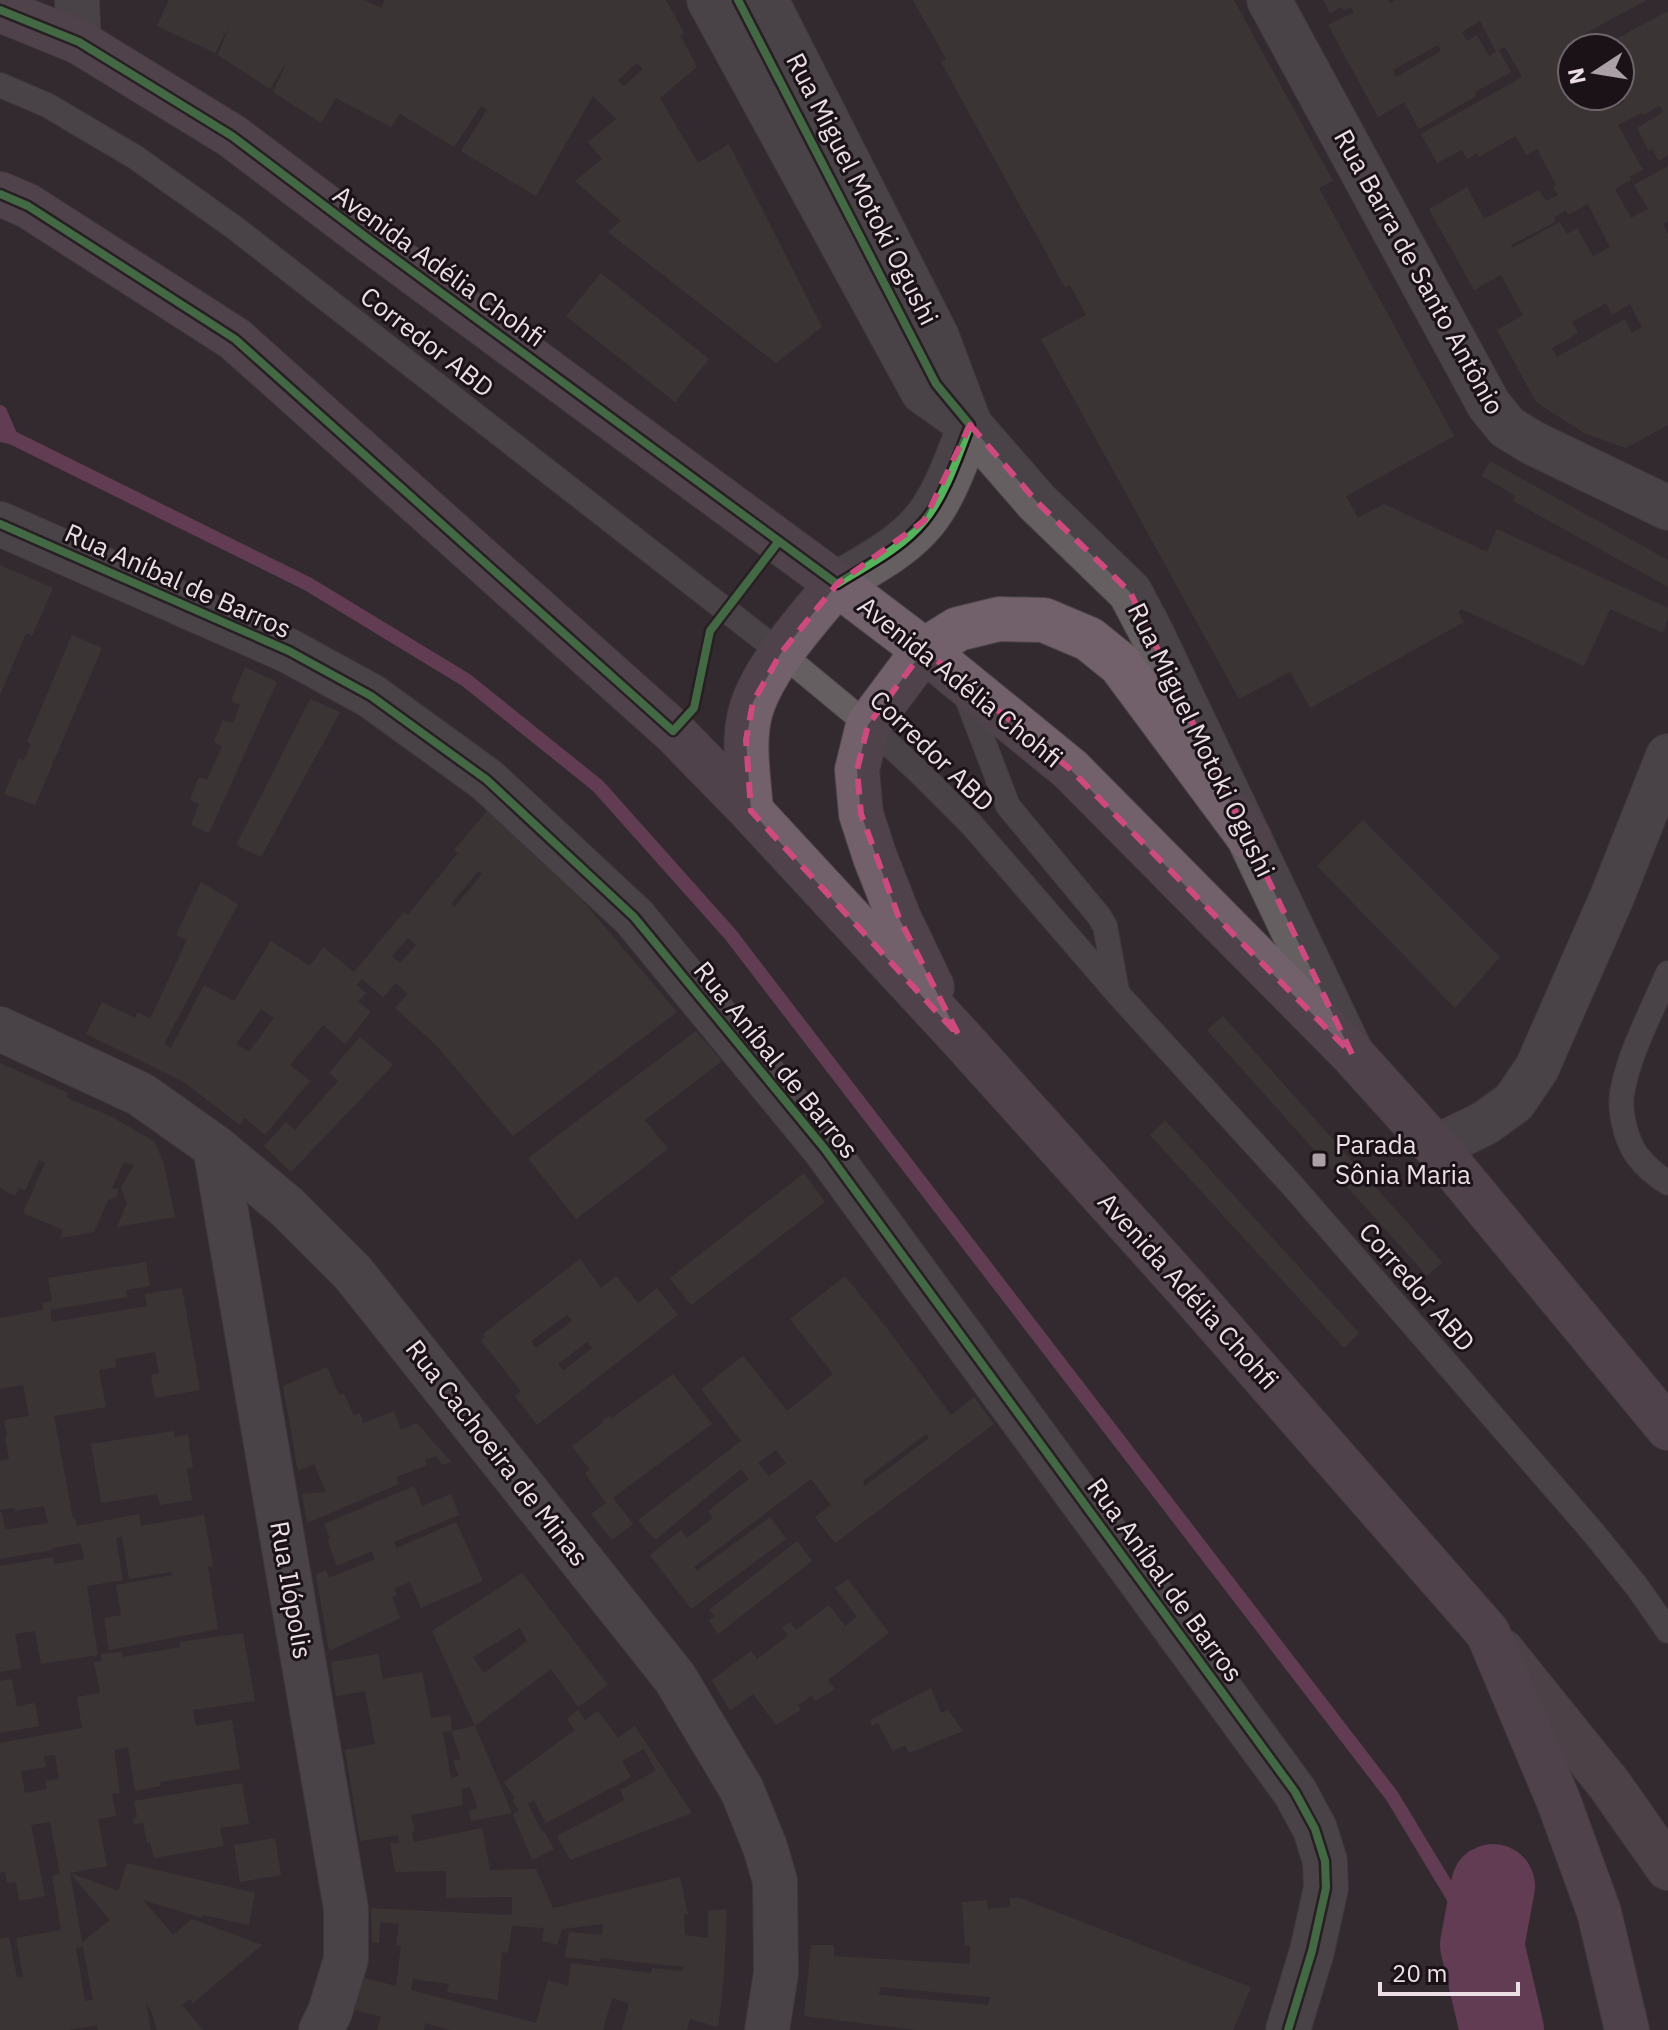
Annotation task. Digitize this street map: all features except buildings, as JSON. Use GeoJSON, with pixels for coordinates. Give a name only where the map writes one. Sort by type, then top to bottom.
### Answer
{"type":"FeatureCollection","features":[{"type":"Feature","properties":{"kind":"highway","name":"Avenida Adélia Chohfi"},"geometry":{"type":"LineString","coordinates":[[0,10],[78,21],[837,584],[924,650],[1070,769],[1352,1054],[1436,1147],[1668,1428]]}},
{"type":"Feature","properties":{"kind":"highway","name":"Avenida Adélia Chohfi"},"geometry":{"type":"LineString","coordinates":[[0,194],[28,206],[235,339],[673,731],[959,1036],[1187,1289],[1488,1633]]}},
{"type":"Feature","properties":{"kind":"highway"},"geometry":{"type":"LineString","coordinates":[[751,811],[746,740],[753,702],[781,653],[837,584]]}},
{"type":"Feature","properties":{"kind":"highway"},"geometry":{"type":"LineString","coordinates":[[959,1036],[927,978],[875,857],[861,814],[857,770],[868,725],[924,650],[958,629],[999,619],[1044,620],[1089,639],[1120,664],[1250,839]]}},
{"type":"Feature","properties":{"kind":"highway"},"geometry":{"type":"LineString","coordinates":[[1488,1633],[1559,1802],[1599,1912],[1627,2030]]}},
{"type":"Feature","properties":{"kind":"main road","name":"Avenida Adélia Chohfi"},"geometry":{"type":"LineString","coordinates":[[1488,1633],[1609,1784],[1668,1868]]}},
{"type":"Feature","properties":{"kind":"street","name":"Rua Miguel Motoki Ogushi"},"geometry":{"type":"LineString","coordinates":[[709,0],[923,392],[970,425],[1037,502],[1130,592],[1352,1054]]}},
{"type":"Feature","properties":{"kind":"street","name":"Rua Miguel Motoki Ogushi"},"geometry":{"type":"LineString","coordinates":[[766,0],[937,337],[970,425]]}},
{"type":"Feature","properties":{"kind":"street","name":"Rua Barra de Santo Antônio"},"geometry":{"type":"LineString","coordinates":[[1269,0],[1489,405],[1507,427],[1533,443],[1668,508]]}},
{"type":"Feature","properties":{"kind":"street"},"geometry":{"type":"LineString","coordinates":[[837,584],[896,547],[924,521],[950,478],[970,425]]}},
{"type":"Feature","properties":{"kind":"street","name":"Rua Aníbal de Barros"},"geometry":{"type":"LineString","coordinates":[[0,524],[289,651],[371,696],[487,780],[634,917],[824,1148],[1295,1792],[1315,1829],[1325,1861],[1326,1888],[1312,1951],[1288,2030]]}},
{"type":"Feature","properties":{"kind":"street"},"geometry":{"type":"LineString","coordinates":[[1436,1147],[1485,1123],[1514,1102],[1537,1068],[1612,897],[1668,756]]}},
{"type":"Feature","properties":{"kind":"street","name":"Rua Cachoeira de Minas"},"geometry":{"type":"LineString","coordinates":[[0,1029],[140,1094],[215,1147],[287,1207],[353,1273],[675,1678],[742,1790],[775,1881],[776,1973],[767,2030]]}},
{"type":"Feature","properties":{"kind":"street","name":"Rua Ilópolis"},"geometry":{"type":"LineString","coordinates":[[215,1147],[346,1909],[346,1959],[330,2012],[321,2030]]}},
{"type":"Feature","properties":{"kind":"lane","name":"Corredor ABD"},"geometry":{"type":"LineString","coordinates":[[0,85],[47,105],[135,157],[235,228],[781,653],[920,773],[972,825],[1118,994],[1291,1184],[1581,1519],[1638,1588],[1668,1631]]}},
{"type":"Feature","properties":{"kind":"lane"},"geometry":{"type":"LineString","coordinates":[[958,677],[1008,806],[1105,926],[1118,994]]}},
{"type":"Feature","properties":{"kind":"lane"},"geometry":{"type":"LineString","coordinates":[[1668,973],[1631,1061],[1622,1092],[1624,1124],[1636,1154],[1668,1183]]}},
{"type":"Feature","properties":{"kind":"highlighted area"},"geometry":{"type":"Polygon","coordinates":[[[970,425],[1037,502],[1130,592],[1352,1054],[1070,769],[924,650],[868,725],[857,770],[861,814],[899,918],[959,1036],[751,811],[746,740],[753,702],[781,653],[837,584],[924,521],[970,425]]]}},
{"type":"Feature","properties":{"kind":"waterway"},"geometry":{"type":"LineString","coordinates":[[0,412],[11,437]]}},
{"type":"Feature","properties":{"kind":"waterway"},"geometry":{"type":"LineString","coordinates":[[0,435],[11,437],[308,584],[466,680],[598,786],[730,934],[1392,1796],[1482,1945]]}},
{"type":"Feature","properties":{"kind":"waterway"},"geometry":{"type":"LineString","coordinates":[[1493,1886],[1482,1945],[1502,2030]]}},
{"type":"Feature","properties":{"kind":"cycle path"},"geometry":{"type":"LineString","coordinates":[[0,10],[79,42],[232,136],[837,584],[894,548],[924,521],[945,488],[970,425],[936,384],[738,0]]}},
{"type":"Feature","properties":{"kind":"cycle path"},"geometry":{"type":"LineString","coordinates":[[0,194],[28,206],[235,339],[673,731],[694,708],[710,631],[779,541]]}},
{"type":"Feature","properties":{"kind":"cycle path"},"geometry":{"type":"LineString","coordinates":[[0,524],[289,651],[371,696],[487,780],[634,917],[824,1148],[1295,1792],[1315,1829],[1325,1861],[1326,1888],[1312,1951],[1288,2030]]}},
{"type":"Feature","properties":{"kind":"place","name":"Parada Sônia Maria"},"geometry":{"type":"Point","coordinates":[1319,1160]}}]}
